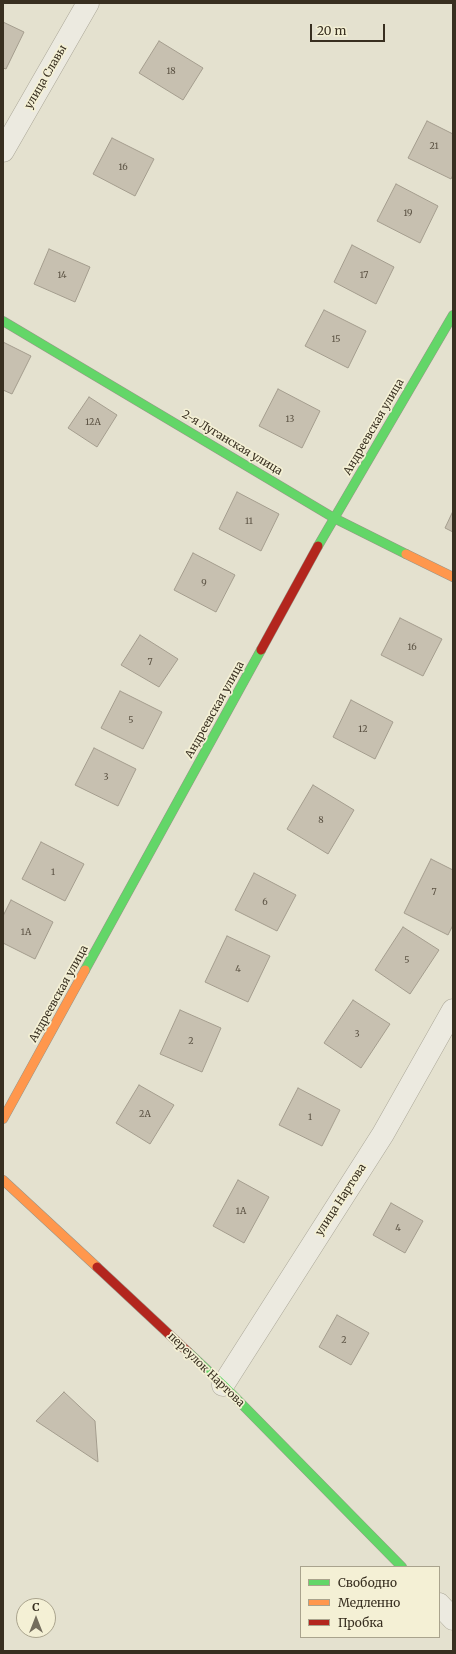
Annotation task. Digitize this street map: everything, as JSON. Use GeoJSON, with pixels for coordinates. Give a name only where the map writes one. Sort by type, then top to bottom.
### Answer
{"type":"FeatureCollection","features":[{"type":"Feature","properties":{"kind":"street","name":"улица Славы"},"geometry":{"type":"LineString","coordinates":[[3,151],[88,3]]}},
{"type":"Feature","properties":{"kind":"street","name":"Андреевская улица"},"geometry":{"type":"LineString","coordinates":[[3,1119],[334,518],[453,315]]}},
{"type":"Feature","properties":{"kind":"street","name":"2-я Луганская улица"},"geometry":{"type":"LineString","coordinates":[[3,321],[334,518],[453,576]]}},
{"type":"Feature","properties":{"kind":"street","name":"улица Нартова"},"geometry":{"type":"LineString","coordinates":[[223,1385],[383,1134],[453,1010]]}},
{"type":"Feature","properties":{"kind":"street","name":"переулок Нартова"},"geometry":{"type":"LineString","coordinates":[[3,1180],[223,1385],[401,1566]]}},
{"type":"Feature","properties":{"kind":"street"},"geometry":{"type":"LineString","coordinates":[[440,1605],[453,1619]]}},
{"type":"Feature","properties":{"kind":"building"},"geometry":{"type":"Polygon","coordinates":[[[3,22],[24,32],[6,69],[3,68],[3,22]]]}},
{"type":"Feature","properties":{"kind":"building"},"geometry":{"type":"Polygon","coordinates":[[[159,41],[203,68],[183,100],[139,73],[159,41]]]}},
{"type":"Feature","properties":{"kind":"building"},"geometry":{"type":"Polygon","coordinates":[[[427,121],[453,134],[453,175],[451,179],[408,158],[427,121]]]}},
{"type":"Feature","properties":{"kind":"building"},"geometry":{"type":"Polygon","coordinates":[[[112,138],[154,159],[135,196],[93,174],[112,138]]]}},
{"type":"Feature","properties":{"kind":"building"},"geometry":{"type":"Polygon","coordinates":[[[396,184],[438,206],[420,243],[377,221],[396,184]]]}},
{"type":"Feature","properties":{"kind":"building"},"geometry":{"type":"Polygon","coordinates":[[[352,245],[394,267],[376,304],[334,282],[352,245]]]}},
{"type":"Feature","properties":{"kind":"building"},"geometry":{"type":"Polygon","coordinates":[[[49,249],[90,267],[75,302],[34,284],[49,249]]]}},
{"type":"Feature","properties":{"kind":"building"},"geometry":{"type":"Polygon","coordinates":[[[324,310],[366,331],[348,368],[305,346],[324,310]]]}},
{"type":"Feature","properties":{"kind":"building"},"geometry":{"type":"Polygon","coordinates":[[[3,342],[31,356],[12,394],[3,390],[3,342]]]}},
{"type":"Feature","properties":{"kind":"building"},"geometry":{"type":"Polygon","coordinates":[[[278,389],[320,411],[302,448],[259,426],[278,389]]]}},
{"type":"Feature","properties":{"kind":"building"},"geometry":{"type":"Polygon","coordinates":[[[89,397],[117,415],[97,447],[68,428],[89,397]]]}},
{"type":"Feature","properties":{"kind":"building"},"geometry":{"type":"Polygon","coordinates":[[[237,492],[279,514],[261,551],[219,529],[237,492]]]}},
{"type":"Feature","properties":{"kind":"building"},"geometry":{"type":"Polygon","coordinates":[[[453,511],[453,532],[445,528],[453,511]]]}},
{"type":"Feature","properties":{"kind":"building"},"geometry":{"type":"Polygon","coordinates":[[[193,553],[235,575],[216,612],[174,590],[193,553]]]}},
{"type":"Feature","properties":{"kind":"building"},"geometry":{"type":"Polygon","coordinates":[[[400,618],[442,639],[423,676],[381,655],[400,618]]]}},
{"type":"Feature","properties":{"kind":"building"},"geometry":{"type":"Polygon","coordinates":[[[140,635],[178,659],[159,687],[121,665],[140,635]]]}},
{"type":"Feature","properties":{"kind":"building"},"geometry":{"type":"Polygon","coordinates":[[[120,691],[162,712],[143,749],[101,728],[120,691]]]}},
{"type":"Feature","properties":{"kind":"building"},"geometry":{"type":"Polygon","coordinates":[[[351,700],[393,722],[375,759],[333,737],[351,700]]]}},
{"type":"Feature","properties":{"kind":"building"},"geometry":{"type":"Polygon","coordinates":[[[94,748],[136,769],[118,806],[75,785],[94,748]]]}},
{"type":"Feature","properties":{"kind":"building"},"geometry":{"type":"Polygon","coordinates":[[[313,785],[354,810],[328,854],[287,829],[313,785]]]}},
{"type":"Feature","properties":{"kind":"building"},"geometry":{"type":"Polygon","coordinates":[[[41,842],[84,864],[65,901],[22,879],[41,842]]]}},
{"type":"Feature","properties":{"kind":"building"},"geometry":{"type":"Polygon","coordinates":[[[431,859],[453,870],[453,925],[448,935],[404,913],[431,859]]]}},
{"type":"Feature","properties":{"kind":"building"},"geometry":{"type":"Polygon","coordinates":[[[254,873],[296,895],[277,931],[235,910],[254,873]]]}},
{"type":"Feature","properties":{"kind":"building"},"geometry":{"type":"Polygon","coordinates":[[[11,900],[53,922],[35,959],[3,943],[3,916],[11,900]]]}},
{"type":"Feature","properties":{"kind":"building"},"geometry":{"type":"Polygon","coordinates":[[[403,927],[439,950],[410,994],[375,970],[403,927]]]}},
{"type":"Feature","properties":{"kind":"building"},"geometry":{"type":"Polygon","coordinates":[[[227,936],[270,956],[248,1002],[205,982],[227,936]]]}},
{"type":"Feature","properties":{"kind":"building"},"geometry":{"type":"Polygon","coordinates":[[[353,1000],[390,1024],[361,1068],[324,1043],[353,1000]]]}},
{"type":"Feature","properties":{"kind":"building"},"geometry":{"type":"Polygon","coordinates":[[[180,1010],[221,1028],[202,1072],[160,1054],[180,1010]]]}},
{"type":"Feature","properties":{"kind":"building"},"geometry":{"type":"Polygon","coordinates":[[[139,1085],[174,1105],[150,1144],[116,1123],[139,1085]]]}},
{"type":"Feature","properties":{"kind":"building"},"geometry":{"type":"Polygon","coordinates":[[[298,1088],[340,1110],[322,1146],[279,1125],[298,1088]]]}},
{"type":"Feature","properties":{"kind":"building"},"geometry":{"type":"Polygon","coordinates":[[[238,1180],[269,1197],[244,1243],[213,1226],[238,1180]]]}},
{"type":"Feature","properties":{"kind":"building"},"geometry":{"type":"Polygon","coordinates":[[[391,1203],[423,1221],[405,1253],[373,1235],[391,1203]]]}},
{"type":"Feature","properties":{"kind":"building"},"geometry":{"type":"Polygon","coordinates":[[[337,1315],[369,1333],[351,1365],[319,1347],[337,1315]]]}},
{"type":"Feature","properties":{"kind":"building"},"geometry":{"type":"Polygon","coordinates":[[[64,1392],[95,1421],[98,1462],[36,1421],[64,1392]]]}},
{"type":"Feature","properties":{"kind":"traffic: fast"},"geometry":{"type":"LineString","coordinates":[[318,546],[453,315]]}},
{"type":"Feature","properties":{"kind":"traffic: fast"},"geometry":{"type":"LineString","coordinates":[[3,321],[334,518],[406,554]]}},
{"type":"Feature","properties":{"kind":"traffic: fast"},"geometry":{"type":"LineString","coordinates":[[85,970],[261,650]]}},
{"type":"Feature","properties":{"kind":"traffic: fast"},"geometry":{"type":"LineString","coordinates":[[188,1352],[223,1385],[401,1566]]}},
{"type":"Feature","properties":{"kind":"traffic: slow"},"geometry":{"type":"LineString","coordinates":[[406,554],[453,577]]}},
{"type":"Feature","properties":{"kind":"traffic: slow"},"geometry":{"type":"LineString","coordinates":[[3,1119],[85,970]]}},
{"type":"Feature","properties":{"kind":"traffic: slow"},"geometry":{"type":"LineString","coordinates":[[3,1180],[97,1267]]}},
{"type":"Feature","properties":{"kind":"traffic: jam"},"geometry":{"type":"LineString","coordinates":[[261,650],[318,546]]}},
{"type":"Feature","properties":{"kind":"traffic: jam"},"geometry":{"type":"LineString","coordinates":[[97,1267],[188,1352]]}}]}
